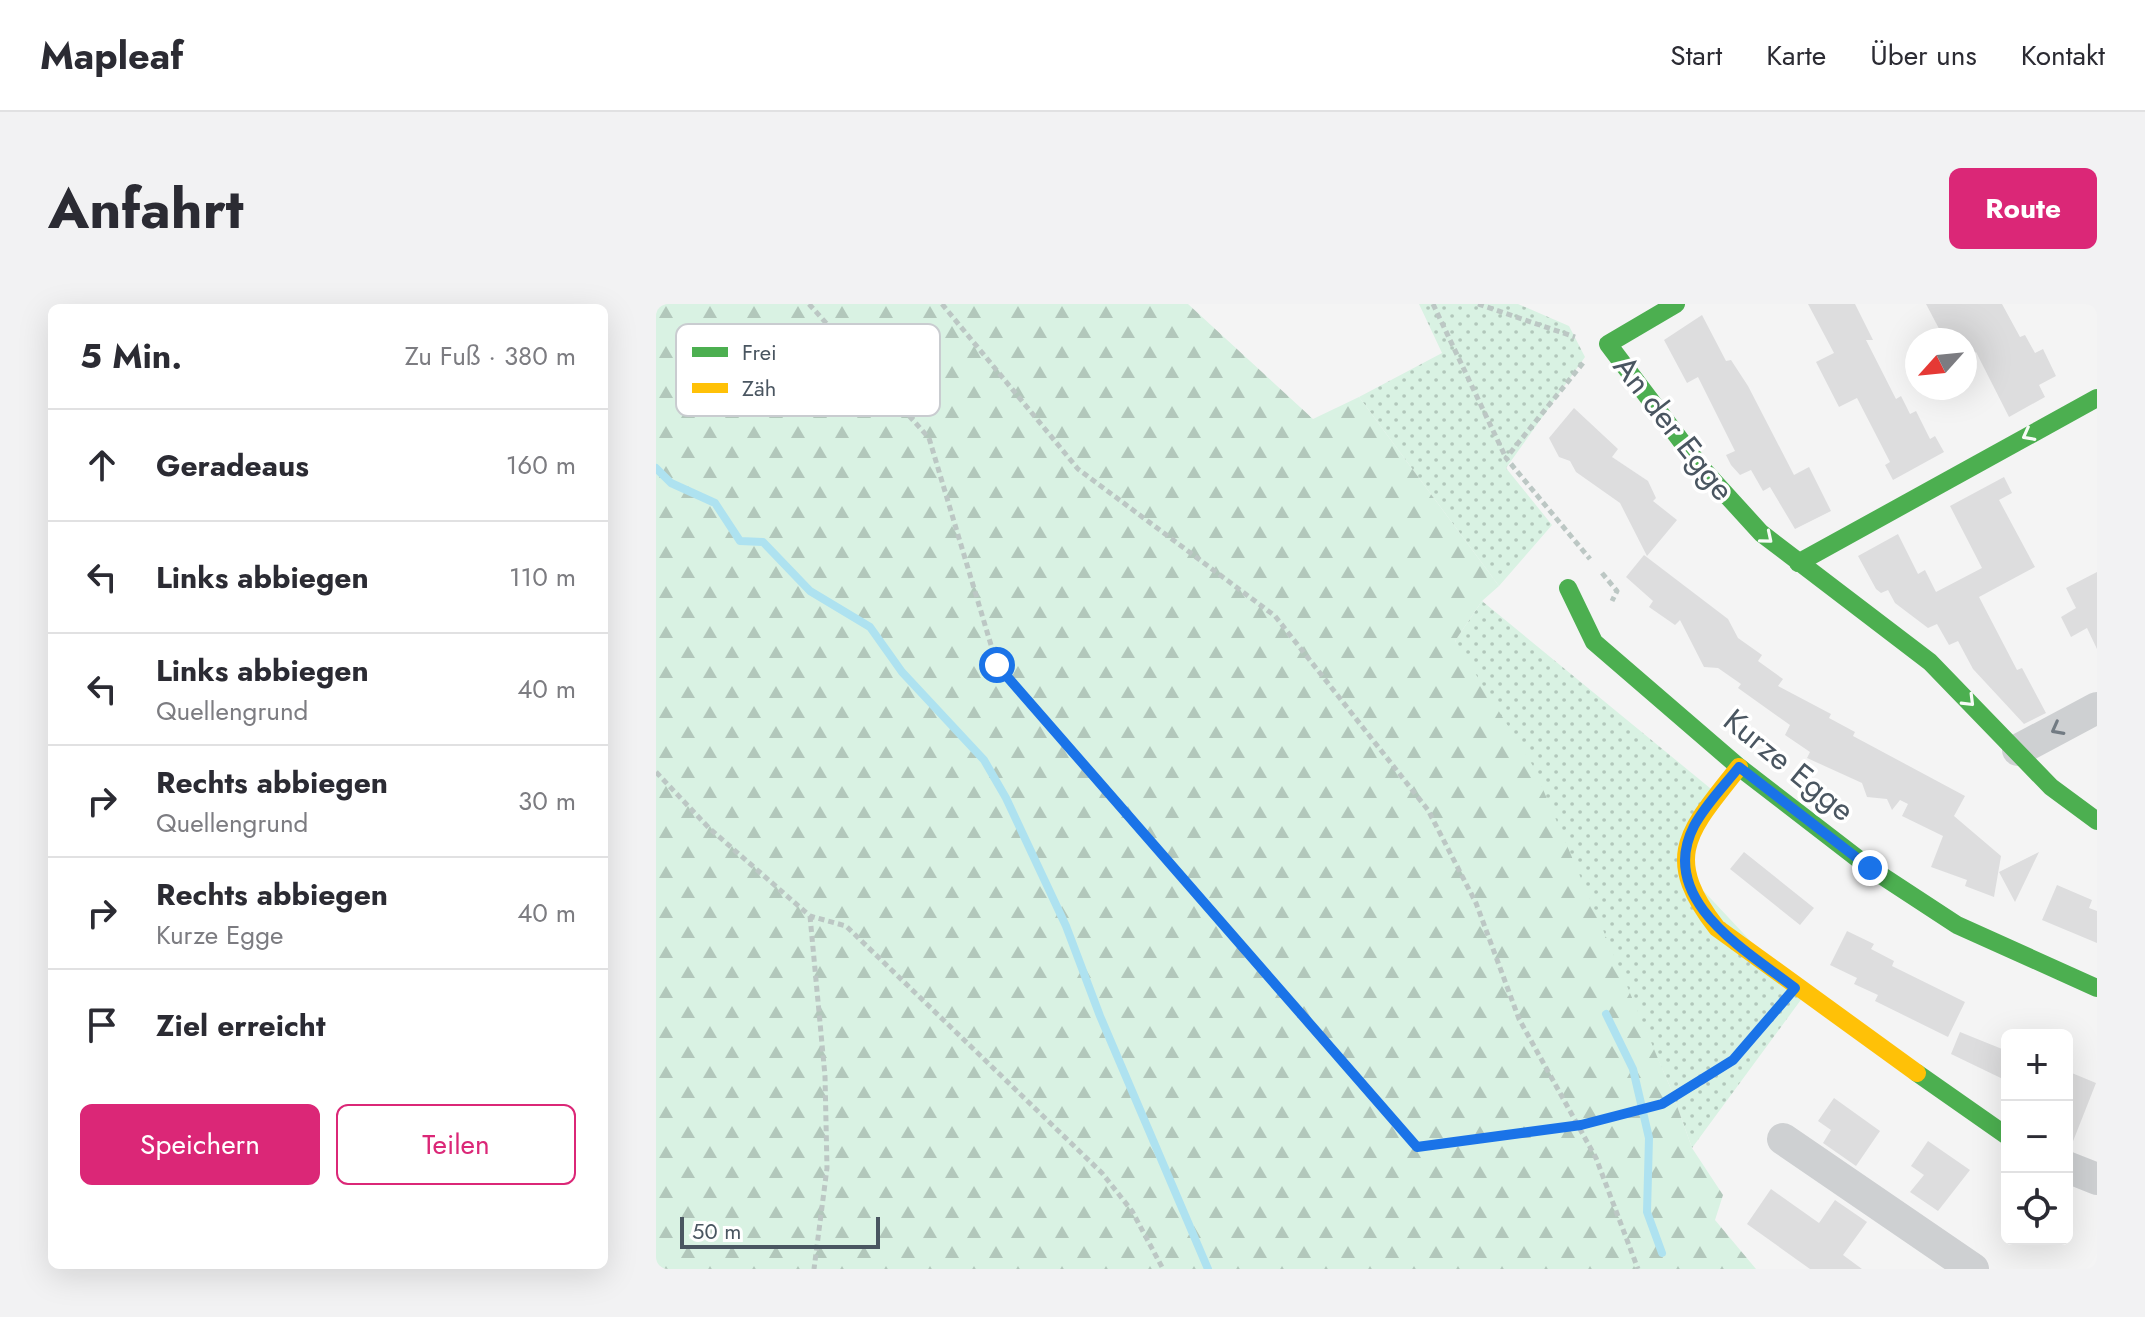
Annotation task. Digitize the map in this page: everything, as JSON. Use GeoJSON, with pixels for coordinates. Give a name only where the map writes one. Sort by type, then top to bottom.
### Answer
{"type":"FeatureCollection","features":[{"type":"Feature","properties":{"kind":"street","name":"An der Egge"},"geometry":{"type":"LineString","coordinates":[[1676,304],[1603,344],[1730,503],[1798,563],[1930,662],[2018,750],[2046,785],[2097,821]]}},
{"type":"Feature","properties":{"kind":"street"},"geometry":{"type":"LineString","coordinates":[[1798,563],[1845,534],[2097,398]]}},
{"type":"Feature","properties":{"kind":"street","name":"Kurze Egge"},"geometry":{"type":"LineString","coordinates":[[1568,588],[1594,642],[1739,767],[1870,868],[1957,925],[2097,988]]}},
{"type":"Feature","properties":{"kind":"street"},"geometry":{"type":"LineString","coordinates":[[2018,750],[2097,708]]}},
{"type":"Feature","properties":{"kind":"street"},"geometry":{"type":"LineString","coordinates":[[1739,767],[1695,824],[1686,847],[1685,868],[1695,900],[1717,928],[1795,988],[2001,1132]]}},
{"type":"Feature","properties":{"kind":"street"},"geometry":{"type":"LineString","coordinates":[[1783,1139],[1973,1269]]}},
{"type":"Feature","properties":{"kind":"street"},"geometry":{"type":"LineString","coordinates":[[2073,1169],[2097,1179]]}},
{"type":"Feature","properties":{"kind":"path"},"geometry":{"type":"LineString","coordinates":[[809,304],[827,324]]}},
{"type":"Feature","properties":{"kind":"path"},"geometry":{"type":"LineString","coordinates":[[942,304],[1078,469],[1275,616],[1428,810],[1476,903],[1519,1019],[1581,1125],[1632,1246],[1638,1269]]}},
{"type":"Feature","properties":{"kind":"path"},"geometry":{"type":"LineString","coordinates":[[1433,304],[1506,458],[1617,591],[1594,642]]}},
{"type":"Feature","properties":{"kind":"path"},"geometry":{"type":"LineString","coordinates":[[1478,304],[1603,344],[1506,458]]}},
{"type":"Feature","properties":{"kind":"path"},"geometry":{"type":"LineString","coordinates":[[909,416],[929,438],[997,665],[1417,1147],[1581,1125],[1653,1106],[1733,1060],[1795,988]]}},
{"type":"Feature","properties":{"kind":"path"},"geometry":{"type":"LineString","coordinates":[[656,772],[709,828],[810,916],[846,926],[1102,1173],[1132,1211],[1163,1269]]}},
{"type":"Feature","properties":{"kind":"path"},"geometry":{"type":"LineString","coordinates":[[810,916],[825,1076],[827,1168],[814,1269]]}},
{"type":"Feature","properties":{"kind":"green space"},"geometry":{"type":"Polygon","coordinates":[[[656,304],[1188,304],[1313,419],[1359,397],[1499,586],[1482,601],[1455,641],[1533,766],[1671,1089],[1692,1148],[1723,1195],[1715,1220],[1756,1269],[656,1269],[656,304]]]}},
{"type":"Feature","properties":{"kind":"green space"},"geometry":{"type":"Polygon","coordinates":[[[1419,304],[1518,304],[1569,326],[1585,357],[1506,468],[1552,525],[1499,586],[1359,397],[1442,353],[1419,304]]]}},
{"type":"Feature","properties":{"kind":"green space"},"geometry":{"type":"Polygon","coordinates":[[[1482,601],[1716,793],[1683,869],[1803,997],[1692,1148],[1671,1089],[1609,947],[1455,641],[1482,601]]]}},
{"type":"Feature","properties":{"kind":"building"},"geometry":{"type":"Polygon","coordinates":[[[1808,304],[1855,304],[1873,340],[1866,340],[1896,399],[1901,396],[1910,414],[1916,411],[1930,439],[1935,436],[1944,452],[1893,480],[1885,465],[1890,462],[1857,398],[1839,407],[1816,362],[1834,353],[1808,304]]]}},
{"type":"Feature","properties":{"kind":"building"},"geometry":{"type":"Polygon","coordinates":[[[1926,304],[2002,304],[2020,337],[2025,335],[2035,353],[2043,349],[2056,376],[2039,385],[2045,397],[2009,417],[1977,354],[1977,328],[1939,328],[1926,304]]]}},
{"type":"Feature","properties":{"kind":"building"},"geometry":{"type":"Polygon","coordinates":[[[1702,315],[1726,361],[1731,360],[1748,386],[1794,475],[1809,467],[1831,511],[1795,529],[1770,487],[1763,491],[1751,470],[1740,475],[1731,465],[1726,455],[1735,451],[1698,377],[1687,383],[1664,340],[1702,315]]]}},
{"type":"Feature","properties":{"kind":"building"},"geometry":{"type":"Polygon","coordinates":[[[1574,408],[1618,449],[1612,457],[1648,481],[1656,498],[1653,501],[1677,520],[1647,556],[1620,503],[1576,472],[1570,461],[1559,457],[1549,438],[1574,408]]]}},
{"type":"Feature","properties":{"kind":"building"},"geometry":{"type":"Polygon","coordinates":[[[2004,477],[2012,493],[1999,500],[2035,567],[1979,597],[2017,670],[2022,668],[2046,713],[2024,724],[1973,669],[1958,641],[1949,645],[1937,624],[1928,628],[1895,603],[1888,590],[1881,593],[1876,589],[1858,556],[1898,534],[1918,574],[1925,570],[1936,592],[1982,568],[1950,506],[2004,477]]]}},
{"type":"Feature","properties":{"kind":"building"},"geometry":{"type":"Polygon","coordinates":[[[1644,555],[1728,619],[1738,638],[1762,655],[1758,661],[1783,679],[1778,686],[1831,714],[1829,718],[1855,732],[1853,736],[1965,796],[1954,816],[2001,856],[1994,897],[1965,886],[1967,880],[1931,867],[1943,836],[1902,816],[1908,804],[1900,800],[1892,810],[1887,799],[1867,797],[1862,783],[1807,758],[1810,752],[1785,735],[1790,725],[1738,688],[1741,684],[1718,668],[1704,667],[1680,620],[1675,625],[1649,607],[1653,601],[1626,577],[1644,555]]]}},
{"type":"Feature","properties":{"kind":"building"},"geometry":{"type":"Polygon","coordinates":[[[2097,572],[2097,649],[2087,628],[2071,637],[2061,617],[2076,608],[2066,588],[2097,572]]]}},
{"type":"Feature","properties":{"kind":"building"},"geometry":{"type":"Polygon","coordinates":[[[1744,852],[1814,908],[1800,925],[1730,869],[1744,852]]]}},
{"type":"Feature","properties":{"kind":"building"},"geometry":{"type":"Polygon","coordinates":[[[2039,852],[2015,902],[1999,872],[2039,852]]]}},
{"type":"Feature","properties":{"kind":"building"},"geometry":{"type":"Polygon","coordinates":[[[2057,885],[2092,900],[2089,908],[2097,911],[2097,943],[2042,920],[2057,885]]]}},
{"type":"Feature","properties":{"kind":"building"},"geometry":{"type":"Polygon","coordinates":[[[1847,931],[1874,944],[1871,949],[1894,961],[1892,966],[1965,1002],[1948,1037],[1875,1001],[1878,995],[1854,984],[1857,978],[1830,965],[1847,931]]]}},
{"type":"Feature","properties":{"kind":"building"},"geometry":{"type":"Polygon","coordinates":[[[1960,1032],[2001,1049],[2001,1078],[1951,1054],[1960,1032]]]}},
{"type":"Feature","properties":{"kind":"building"},"geometry":{"type":"Polygon","coordinates":[[[2073,1073],[2096,1083],[2073,1141],[2073,1073]]]}},
{"type":"Feature","properties":{"kind":"building"},"geometry":{"type":"Polygon","coordinates":[[[1834,1098],[1880,1131],[1856,1166],[1823,1143],[1831,1130],[1818,1121],[1834,1098]]]}},
{"type":"Feature","properties":{"kind":"building"},"geometry":{"type":"Polygon","coordinates":[[[1928,1141],[1970,1170],[1938,1211],[1910,1192],[1924,1175],[1911,1166],[1928,1141]]]}},
{"type":"Feature","properties":{"kind":"building"},"geometry":{"type":"Polygon","coordinates":[[[1771,1189],[1819,1223],[1835,1200],[1867,1222],[1843,1255],[1862,1269],[1810,1269],[1747,1224],[1771,1189]]]}},
{"type":"Feature","properties":{"kind":"waterway"},"geometry":{"type":"LineString","coordinates":[[656,468],[671,483],[715,503],[740,541],[763,542],[810,591],[870,627],[902,672],[984,760],[1006,798],[1066,926],[1100,1016],[1208,1269]]}},
{"type":"Feature","properties":{"kind":"waterway"},"geometry":{"type":"LineString","coordinates":[[1606,1014],[1633,1069],[1649,1138],[1647,1212],[1662,1253]]}},
{"type":"Feature","properties":{"kind":"traffic: fast"},"geometry":{"type":"LineString","coordinates":[[1676,304],[1608,344],[1700,466],[1761,533],[1930,662],[2051,787],[2097,821]]}},
{"type":"Feature","properties":{"kind":"traffic: fast"},"geometry":{"type":"LineString","coordinates":[[1798,563],[2097,398]]}},
{"type":"Feature","properties":{"kind":"traffic: fast"},"geometry":{"type":"LineString","coordinates":[[1568,588],[1594,642],[1739,767],[1870,868],[1957,925],[2097,988]]}},
{"type":"Feature","properties":{"kind":"traffic: fast"},"geometry":{"type":"LineString","coordinates":[[1917,1073],[2001,1132]]}},
{"type":"Feature","properties":{"kind":"traffic: slow"},"geometry":{"type":"LineString","coordinates":[[1739,767],[1695,826],[1688,844],[1686,862],[1700,903],[1717,928],[1917,1073]]}},
{"type":"Feature","properties":{"kind":"route"},"geometry":{"type":"LineString","coordinates":[[997,665],[1417,1147],[1581,1125],[1662,1104],[1733,1060],[1795,988],[1717,928],[1695,900],[1685,868],[1686,847],[1695,824],[1739,767],[1870,868]]}}]}
